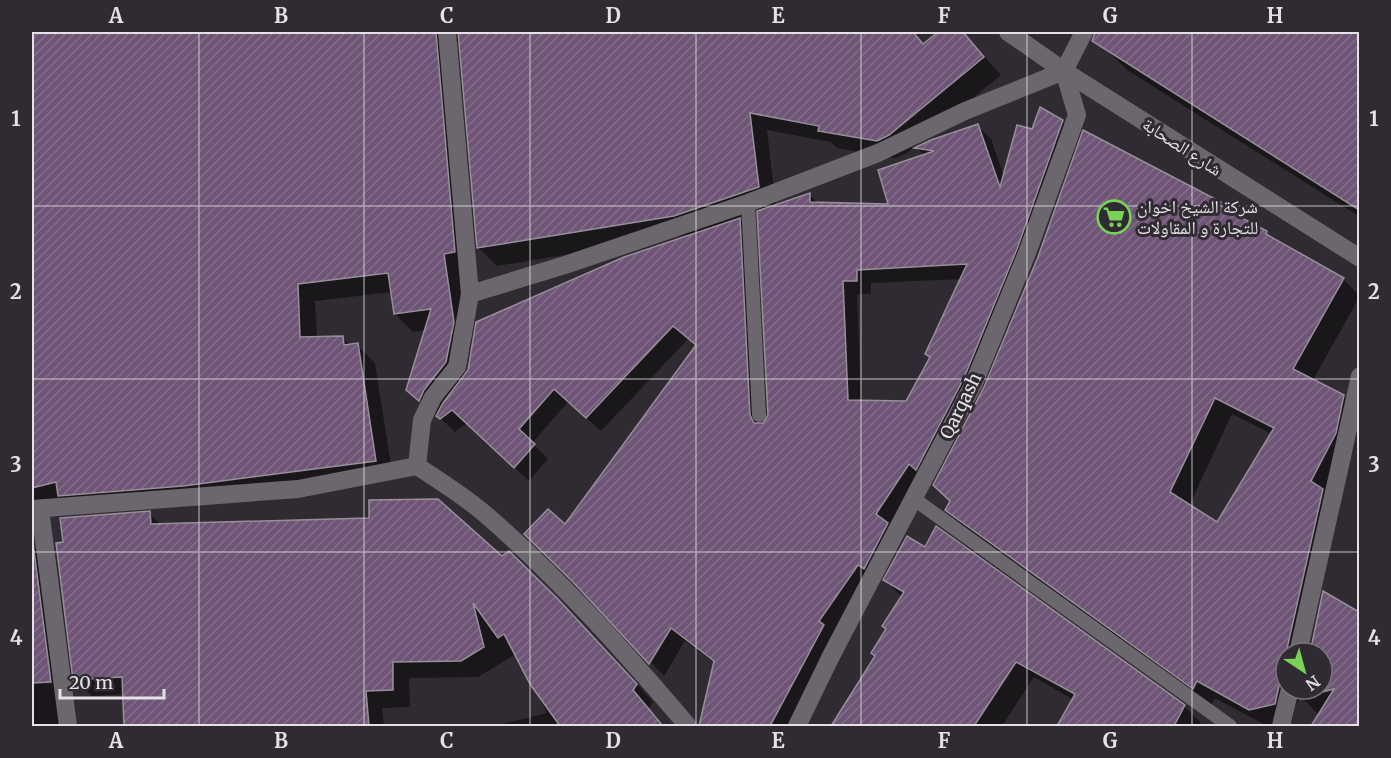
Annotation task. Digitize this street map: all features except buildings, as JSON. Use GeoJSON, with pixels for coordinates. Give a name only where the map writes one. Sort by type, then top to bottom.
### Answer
{"type":"FeatureCollection","features":[{"type":"Feature","properties":{"kind":"street"},"geometry":{"type":"LineString","coordinates":[[417,466],[422,420],[433,397],[456,367],[470,294],[447,32]]}},
{"type":"Feature","properties":{"kind":"street","name":"شارع الصحابة"},"geometry":{"type":"LineString","coordinates":[[1008,32],[1064,71],[1359,258]]}},
{"type":"Feature","properties":{"kind":"street"},"geometry":{"type":"LineString","coordinates":[[470,294],[565,266],[748,203],[878,153],[965,111],[1064,71],[1084,32]]}},
{"type":"Feature","properties":{"kind":"street","name":"Qarqash"},"geometry":{"type":"LineString","coordinates":[[797,726],[831,656],[974,383],[1028,253],[1077,115],[1064,71]]}},
{"type":"Feature","properties":{"kind":"street"},"geometry":{"type":"LineString","coordinates":[[1301,641],[1359,376]]}},
{"type":"Feature","properties":{"kind":"street"},"geometry":{"type":"LineString","coordinates":[[68,726],[36,509],[298,489],[417,466],[483,512],[554,577],[688,726]]}},
{"type":"Feature","properties":{"kind":"street"},"geometry":{"type":"LineString","coordinates":[[1281,726],[1287,701]]}},
{"type":"Feature","properties":{"kind":"lane"},"geometry":{"type":"LineString","coordinates":[[748,203],[759,415]]}},
{"type":"Feature","properties":{"kind":"lane"},"geometry":{"type":"LineString","coordinates":[[914,499],[1230,726]]}},
{"type":"Feature","properties":{"kind":"place","name":"شركة الشيخ اخوان للتجارة و المقاولات"},"geometry":{"type":"Point","coordinates":[1114,217]}}]}
